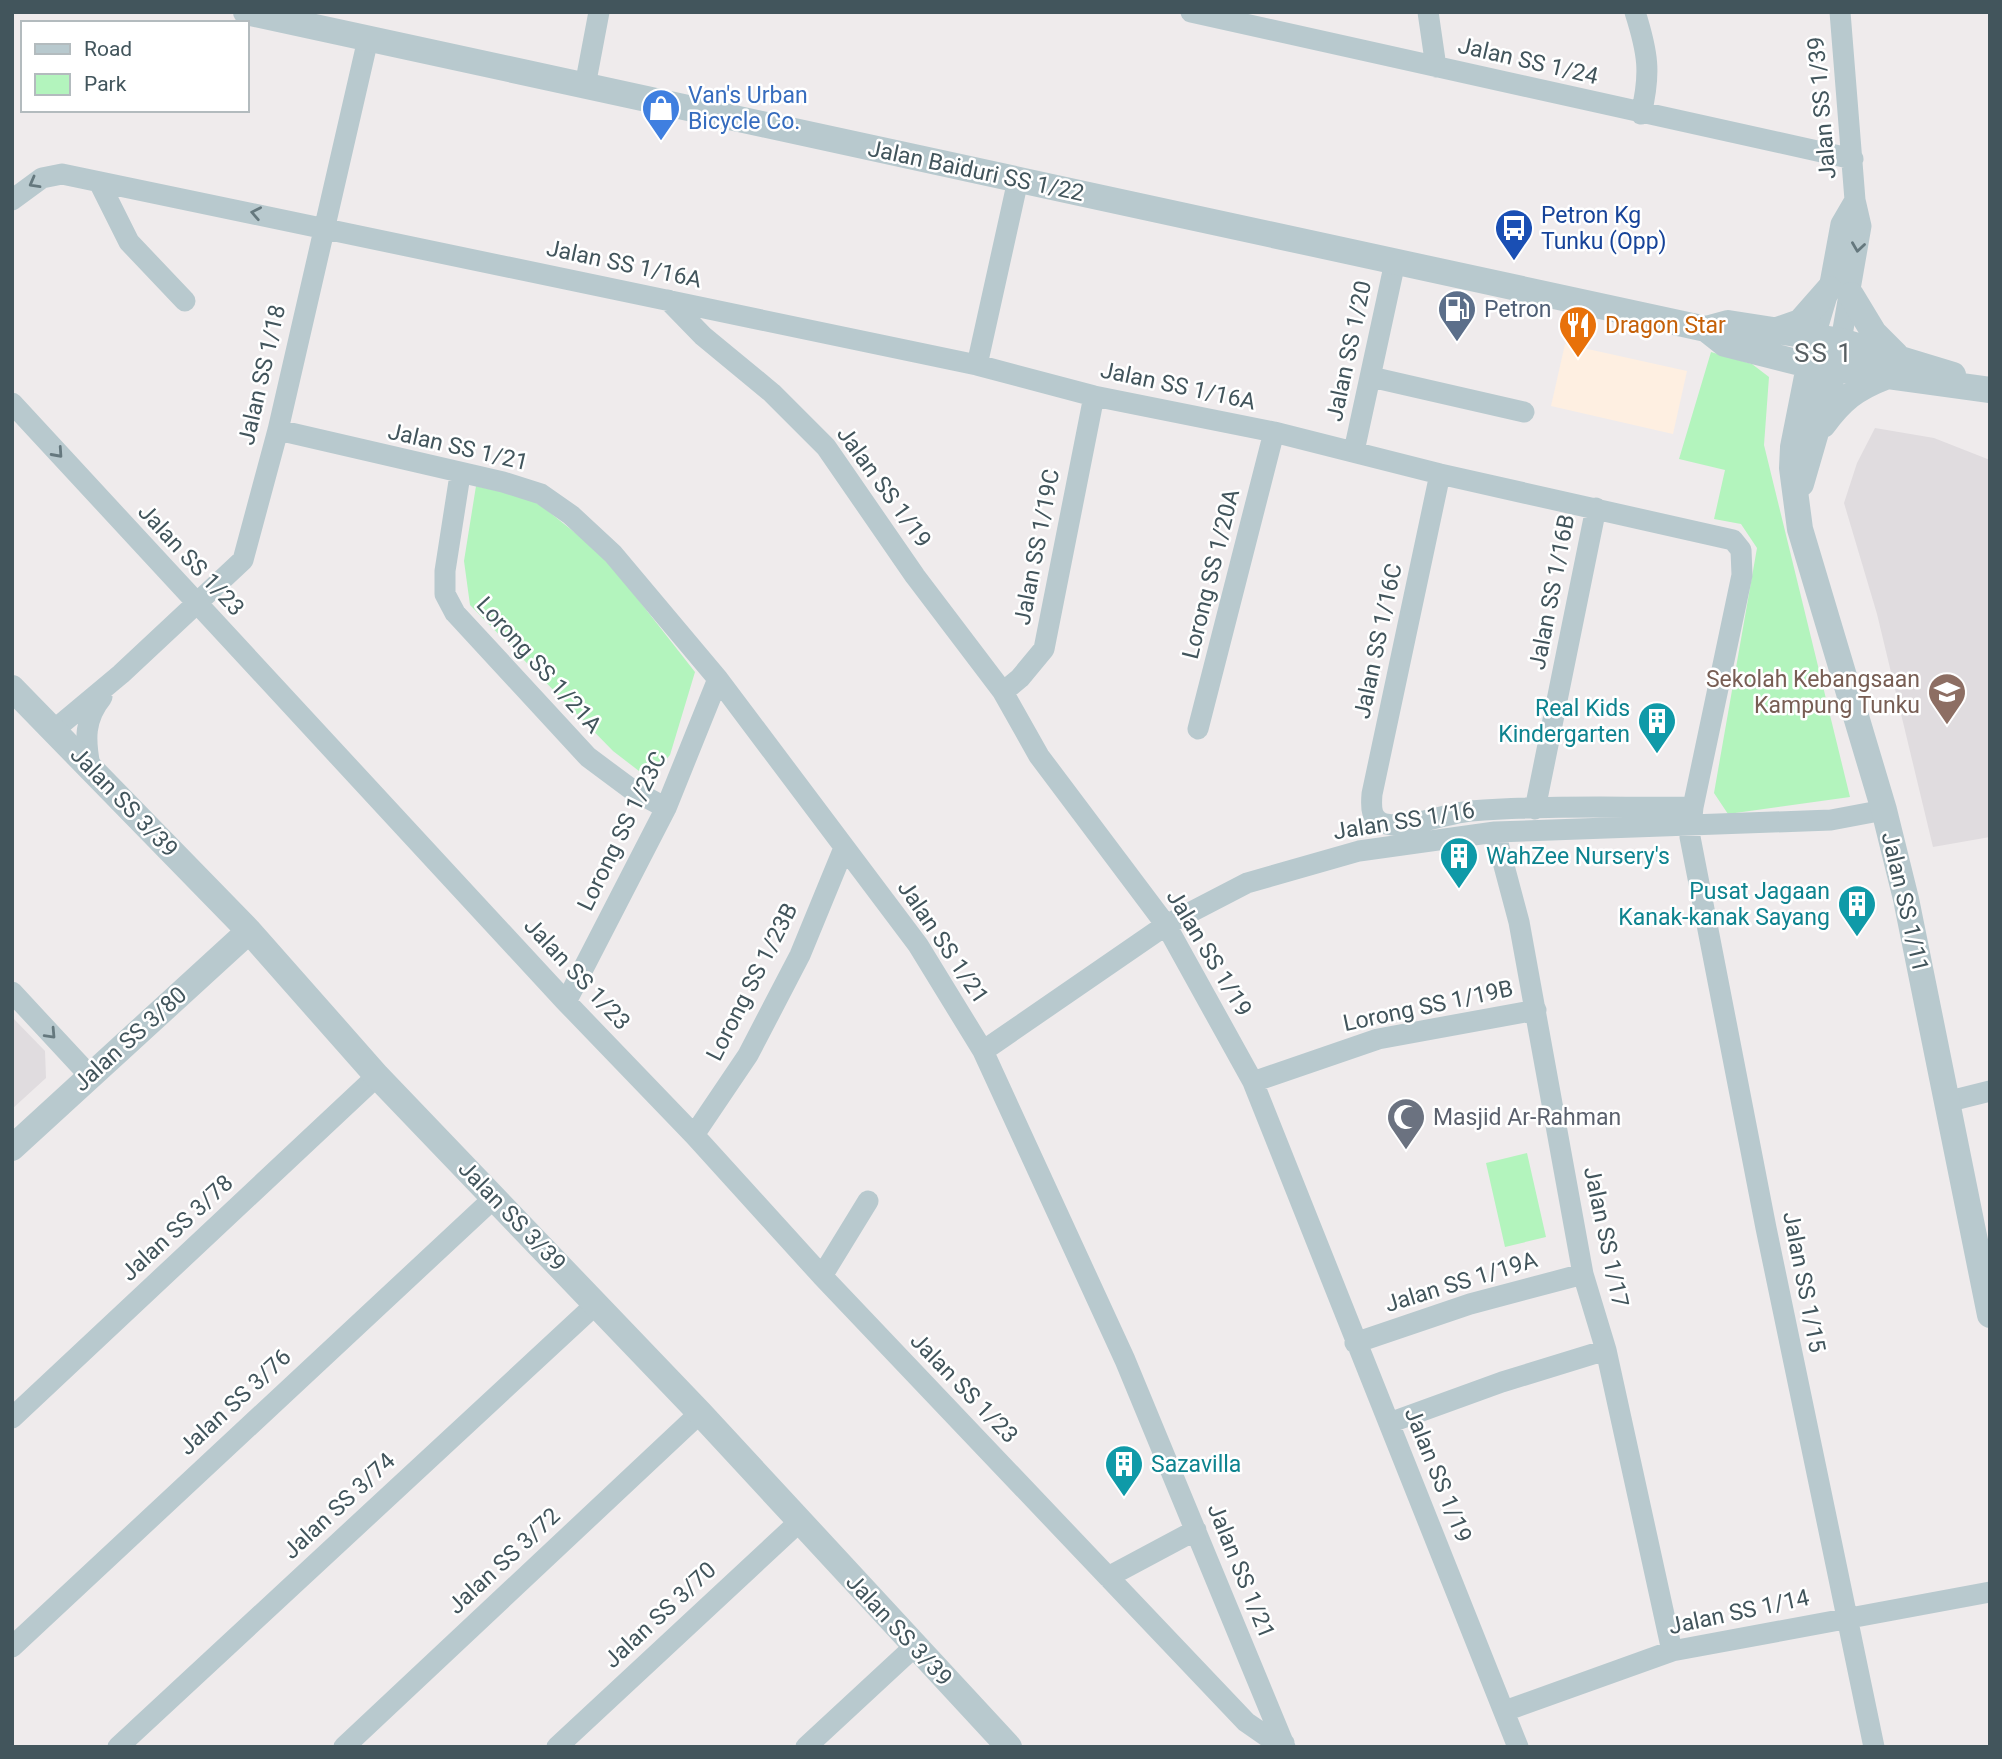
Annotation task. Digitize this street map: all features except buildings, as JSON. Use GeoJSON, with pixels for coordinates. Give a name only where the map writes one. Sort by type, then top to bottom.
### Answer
{"type":"FeatureCollection","features":[{"type":"Feature","properties":{"kind":"street","name":"Jalan Baiduri SS 1/22"},"geometry":{"type":"LineString","coordinates":[[246,12],[1706,329]]}},
{"type":"Feature","properties":{"kind":"street"},"geometry":{"type":"LineString","coordinates":[[584,86],[599,12]]}},
{"type":"Feature","properties":{"kind":"street","name":"Jalan SS 1/24"},"geometry":{"type":"LineString","coordinates":[[1191,12],[1853,159]]}},
{"type":"Feature","properties":{"kind":"street"},"geometry":{"type":"LineString","coordinates":[[1428,12],[1436,67]]}},
{"type":"Feature","properties":{"kind":"street"},"geometry":{"type":"LineString","coordinates":[[1635,12],[1647,50],[1648,69],[1641,114]]}},
{"type":"Feature","properties":{"kind":"street","name":"Jalan SS 1/39"},"geometry":{"type":"LineString","coordinates":[[1840,12],[1855,200],[1841,223],[1842,341]]}},
{"type":"Feature","properties":{"kind":"street","name":"Jalan SS 1/18"},"geometry":{"type":"LineString","coordinates":[[54,730],[197,606],[243,560],[278,430],[368,39]]}},
{"type":"Feature","properties":{"kind":"street"},"geometry":{"type":"LineString","coordinates":[[12,200],[26,187],[43,178],[62,174],[323,226]]}},
{"type":"Feature","properties":{"kind":"street"},"geometry":{"type":"LineString","coordinates":[[977,365],[1018,180]]}},
{"type":"Feature","properties":{"kind":"street"},"geometry":{"type":"LineString","coordinates":[[99,182],[129,242],[185,301]]}},
{"type":"Feature","properties":{"kind":"street","name":"Jalan SS 1/16A"},"geometry":{"type":"LineString","coordinates":[[323,226],[977,365],[1094,396],[1274,432],[1440,474],[1733,540],[1741,550],[1742,575],[1692,816]]}},
{"type":"Feature","properties":{"kind":"street","name":"Jalan SS 1/20"},"geometry":{"type":"LineString","coordinates":[[1354,452],[1395,262]]}},
{"type":"Feature","properties":{"kind":"street"},"geometry":{"type":"LineString","coordinates":[[1777,330],[1800,322],[1840,292],[1874,333],[1891,366]]}},
{"type":"Feature","properties":{"kind":"street","name":"Jalan SS 1/39"},"geometry":{"type":"LineString","coordinates":[[1815,336],[1840,292]]}},
{"type":"Feature","properties":{"kind":"street","name":"Jalan SS 1/19"},"geometry":{"type":"LineString","coordinates":[[668,300],[703,337],[772,393],[826,447],[915,576],[1003,692],[1040,756],[1166,925],[1253,1082],[1355,1343],[1506,1711],[1518,1747]]}},
{"type":"Feature","properties":{"kind":"street"},"geometry":{"type":"LineString","coordinates":[[1706,329],[1728,323],[1842,341],[1891,366],[1990,390]]}},
{"type":"Feature","properties":{"kind":"street"},"geometry":{"type":"LineString","coordinates":[[1706,329],[1725,344],[1808,366],[1835,370],[1891,366]]}},
{"type":"Feature","properties":{"kind":"street","name":"Jalan SS 1/11"},"geometry":{"type":"LineString","coordinates":[[1806,433],[1808,366],[1815,336]]}},
{"type":"Feature","properties":{"kind":"street","name":"Jalan SS 1/11"},"geometry":{"type":"LineString","coordinates":[[1842,341],[1835,370],[1792,468],[1800,529],[1815,587],[1884,810],[1933,1023],[1946,1102],[1990,1315]]}},
{"type":"Feature","properties":{"kind":"street"},"geometry":{"type":"LineString","coordinates":[[1766,355],[1785,375],[1806,433],[1840,401],[1891,366]]}},
{"type":"Feature","properties":{"kind":"street"},"geometry":{"type":"LineString","coordinates":[[1371,377],[1524,412]]}},
{"type":"Feature","properties":{"kind":"street","name":"Jalan SS 1/19C"},"geometry":{"type":"LineString","coordinates":[[1003,692],[1020,678],[1044,649],[1094,396]]}},
{"type":"Feature","properties":{"kind":"street","name":"Jalan SS 1/23"},"geometry":{"type":"LineString","coordinates":[[12,403],[197,606],[566,1002],[694,1135],[822,1276],[1247,1723],[1285,1745]]}},
{"type":"Feature","properties":{"kind":"street","name":"Jalan SS 1/21"},"geometry":{"type":"LineString","coordinates":[[278,430],[460,475],[503,482],[541,494],[571,515],[613,554],[718,679],[918,945],[984,1051],[1125,1360],[1285,1745]]}},
{"type":"Feature","properties":{"kind":"street","name":"Lorong SS 1/20A"},"geometry":{"type":"LineString","coordinates":[[1198,729],[1274,432]]}},
{"type":"Feature","properties":{"kind":"street","name":"Jalan SS 1/16C"},"geometry":{"type":"LineString","coordinates":[[1376,818],[1371,808],[1372,794],[1440,474]]}},
{"type":"Feature","properties":{"kind":"street","name":"Lorong SS 1/21A"},"geometry":{"type":"LineString","coordinates":[[460,475],[445,571],[445,594],[455,613],[588,757],[631,789],[666,807]]}},
{"type":"Feature","properties":{"kind":"street","name":"Jalan SS 1/16B"},"geometry":{"type":"LineString","coordinates":[[1535,809],[1596,508]]}},
{"type":"Feature","properties":{"kind":"street","name":"Jalan SS 1/18"},"geometry":{"type":"LineString","coordinates":[[90,766],[85,741],[88,723],[95,706],[121,674]]}},
{"type":"Feature","properties":{"kind":"street","name":"Lorong SS 1/23C"},"geometry":{"type":"LineString","coordinates":[[566,1002],[666,807],[718,679]]}},
{"type":"Feature","properties":{"kind":"street","name":"Jalan SS 3/39"},"geometry":{"type":"LineString","coordinates":[[12,688],[249,931],[377,1076],[700,1413],[1009,1747]]}},
{"type":"Feature","properties":{"kind":"street","name":"Jalan SS 1/16"},"geometry":{"type":"LineString","coordinates":[[1376,818],[1385,824],[1399,824],[1470,811],[1535,809],[1831,820],[1884,810]]}},
{"type":"Feature","properties":{"kind":"street","name":"Jalan SS 1/16"},"geometry":{"type":"LineString","coordinates":[[984,1051],[1166,925],[1247,883],[1359,851],[1495,832],[1692,816]]}},
{"type":"Feature","properties":{"kind":"street","name":"Jalan SS 1/15"},"geometry":{"type":"LineString","coordinates":[[1692,816],[1690,837],[1766,1228],[1874,1747]]}},
{"type":"Feature","properties":{"kind":"street","name":"Jalan SS 1/17"},"geometry":{"type":"LineString","coordinates":[[1495,832],[1519,922],[1583,1274],[1606,1350],[1672,1651]]}},
{"type":"Feature","properties":{"kind":"street","name":"Lorong SS 1/23B"},"geometry":{"type":"LineString","coordinates":[[694,1135],[754,1044],[800,955],[844,848]]}},
{"type":"Feature","properties":{"kind":"street","name":"Jalan SS 3/80"},"geometry":{"type":"LineString","coordinates":[[12,1148],[249,931]]}},
{"type":"Feature","properties":{"kind":"street"},"geometry":{"type":"LineString","coordinates":[[12,992],[90,1076]]}},
{"type":"Feature","properties":{"kind":"street","name":"Lorong SS 1/19B"},"geometry":{"type":"LineString","coordinates":[[1253,1082],[1378,1039],[1536,1010]]}},
{"type":"Feature","properties":{"kind":"street","name":"Jalan SS 3/78"},"geometry":{"type":"LineString","coordinates":[[12,1418],[377,1076]]}},
{"type":"Feature","properties":{"kind":"street"},"geometry":{"type":"LineString","coordinates":[[1946,1102],[1990,1091]]}},
{"type":"Feature","properties":{"kind":"street","name":"Jalan SS 3/76"},"geometry":{"type":"LineString","coordinates":[[12,1647],[495,1197]]}},
{"type":"Feature","properties":{"kind":"street"},"geometry":{"type":"LineString","coordinates":[[822,1276],[868,1201]]}},
{"type":"Feature","properties":{"kind":"street","name":"Jalan SS 1/19A"},"geometry":{"type":"LineString","coordinates":[[1355,1343],[1470,1304],[1583,1274]]}},
{"type":"Feature","properties":{"kind":"street","name":"Jalan SS 3/74"},"geometry":{"type":"LineString","coordinates":[[118,1747],[596,1304]]}},
{"type":"Feature","properties":{"kind":"street"},"geometry":{"type":"LineString","coordinates":[[1389,1423],[1514,1378],[1606,1350]]}},
{"type":"Feature","properties":{"kind":"street","name":"Jalan SS 3/72"},"geometry":{"type":"LineString","coordinates":[[344,1747],[700,1413]]}},
{"type":"Feature","properties":{"kind":"street","name":"Jalan SS 3/70"},"geometry":{"type":"LineString","coordinates":[[557,1747],[799,1522]]}},
{"type":"Feature","properties":{"kind":"street"},"geometry":{"type":"LineString","coordinates":[[1108,1577],[1196,1530]]}},
{"type":"Feature","properties":{"kind":"street","name":"Jalan SS 1/14"},"geometry":{"type":"LineString","coordinates":[[1506,1711],[1672,1651],[1990,1592]]}},
{"type":"Feature","properties":{"kind":"street"},"geometry":{"type":"LineString","coordinates":[[806,1747],[914,1647]]}},
{"type":"Feature","properties":{"kind":"shaded area"},"geometry":{"type":"Polygon","coordinates":[[[1565,344],[1687,371],[1673,434],[1551,406],[1565,344]]]}},
{"type":"Feature","properties":{"kind":"shaded area","name":"Sekolah Kebangsaan Kampung Tunku"},"geometry":{"type":"Polygon","coordinates":[[[1875,428],[1934,438],[1990,460],[1990,837],[1933,847],[1877,614],[1844,503],[1857,463],[1875,428]]]}},
{"type":"Feature","properties":{"kind":"shaded area"},"geometry":{"type":"Polygon","coordinates":[[[12,1017],[45,1051],[46,1078],[12,1109],[12,1017]]]}},
{"type":"Feature","properties":{"kind":"green space"},"geometry":{"type":"Polygon","coordinates":[[[1711,352],[1752,364],[1769,377],[1764,445],[1850,797],[1728,814],[1714,793],[1757,548],[1741,524],[1714,519],[1725,470],[1679,459],[1711,352]]]}},
{"type":"Feature","properties":{"kind":"green space"},"geometry":{"type":"Polygon","coordinates":[[[476,486],[533,499],[604,556],[695,672],[670,755],[656,771],[639,771],[613,751],[470,605],[464,561],[476,486]]]}},
{"type":"Feature","properties":{"kind":"green space"},"geometry":{"type":"Polygon","coordinates":[[[1527,1153],[1546,1237],[1505,1247],[1486,1163],[1527,1153]]]}},
{"type":"Feature","properties":{"kind":"place","name":"Van's Urban Bicycle Co."},"geometry":{"type":"Point","coordinates":[661,142]}},
{"type":"Feature","properties":{"kind":"place","name":"Petron Kg Tunku (Opp)"},"geometry":{"type":"Point","coordinates":[1514,262]}},
{"type":"Feature","properties":{"kind":"place","name":"Petron"},"geometry":{"type":"Point","coordinates":[1457,343]}},
{"type":"Feature","properties":{"kind":"place","name":"Dragon Star"},"geometry":{"type":"Point","coordinates":[1578,359]}},
{"type":"Feature","properties":{"kind":"place","name":"Sekolah Kebangsaan Kampung Tunku"},"geometry":{"type":"Point","coordinates":[1947,726]}},
{"type":"Feature","properties":{"kind":"place","name":"Real Kids Kindergarten"},"geometry":{"type":"Point","coordinates":[1657,755]}},
{"type":"Feature","properties":{"kind":"place","name":"WahZee Nursery's"},"geometry":{"type":"Point","coordinates":[1459,890]}},
{"type":"Feature","properties":{"kind":"place","name":"Pusat Jagaan Kanak-kanak Sayang"},"geometry":{"type":"Point","coordinates":[1857,938]}},
{"type":"Feature","properties":{"kind":"place","name":"Masjid Ar-Rahman"},"geometry":{"type":"Point","coordinates":[1406,1151]}},
{"type":"Feature","properties":{"kind":"place","name":"Sazavilla"},"geometry":{"type":"Point","coordinates":[1124,1498]}},
{"type":"Feature","properties":{"kind":"district","name":"SS 1"},"geometry":{"type":"Point","coordinates":[1824,353]}}]}
